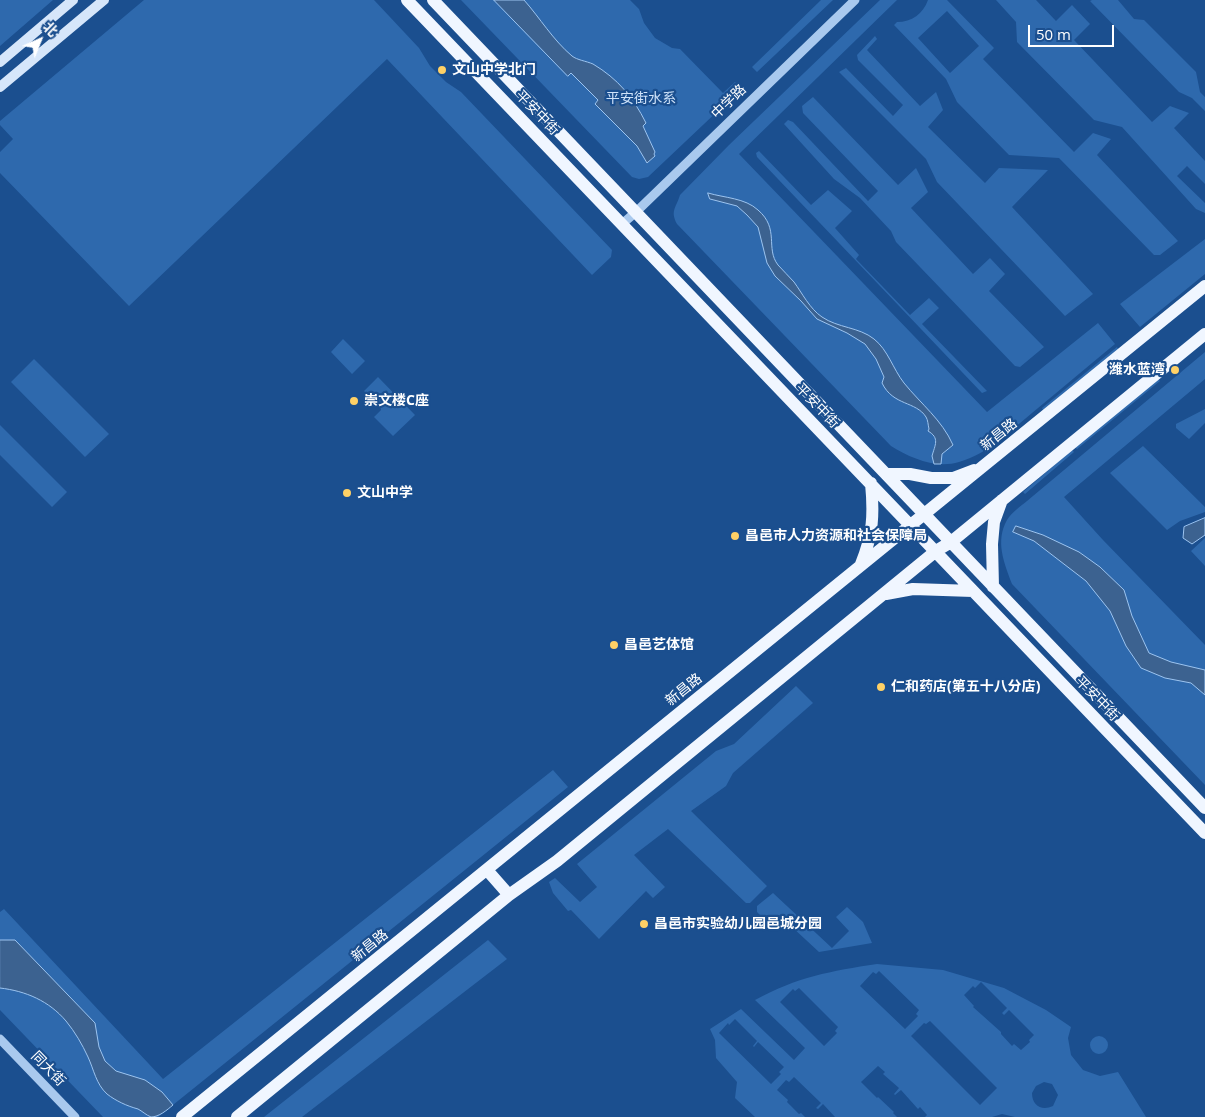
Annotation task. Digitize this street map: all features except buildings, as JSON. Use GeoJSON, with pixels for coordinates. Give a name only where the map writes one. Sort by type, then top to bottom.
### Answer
{"type":"FeatureCollection","features":[{"type":"Feature","properties":{"kind":"main road"},"geometry":{"type":"LineString","coordinates":[[0,62],[73,0]]}},
{"type":"Feature","properties":{"kind":"main road"},"geometry":{"type":"LineString","coordinates":[[0,87],[104,0]]}},
{"type":"Feature","properties":{"kind":"main road","name":"平安中街"},"geometry":{"type":"LineString","coordinates":[[407,0],[1205,833]]}},
{"type":"Feature","properties":{"kind":"main road","name":"平安中街"},"geometry":{"type":"LineString","coordinates":[[433,0],[1205,808]]}},
{"type":"Feature","properties":{"kind":"main road","name":"新昌路"},"geometry":{"type":"LineString","coordinates":[[182,1117],[1205,286]]}},
{"type":"Feature","properties":{"kind":"main road"},"geometry":{"type":"LineString","coordinates":[[237,1117],[509,895],[557,861],[1205,334]]}},
{"type":"Feature","properties":{"kind":"main road"},"geometry":{"type":"LineString","coordinates":[[886,474],[953,478],[983,467]]}},
{"type":"Feature","properties":{"kind":"main road"},"geometry":{"type":"LineString","coordinates":[[861,565],[869,546],[872,530],[874,511],[870,484]]}},
{"type":"Feature","properties":{"kind":"main road"},"geometry":{"type":"LineString","coordinates":[[994,586],[994,522],[1002,500]]}},
{"type":"Feature","properties":{"kind":"main road"},"geometry":{"type":"LineString","coordinates":[[881,596],[913,589],[973,591]]}},
{"type":"Feature","properties":{"kind":"main road"},"geometry":{"type":"LineString","coordinates":[[487,870],[509,895]]}},
{"type":"Feature","properties":{"kind":"street","name":"中学路"},"geometry":{"type":"LineString","coordinates":[[622,224],[855,0]]}},
{"type":"Feature","properties":{"kind":"street","name":"同大街"},"geometry":{"type":"LineString","coordinates":[[0,1039],[75,1117]]}},
{"type":"Feature","properties":{"kind":"green space"},"geometry":{"type":"Polygon","coordinates":[[[0,0],[53,0],[0,46],[0,0]]]}},
{"type":"Feature","properties":{"kind":"green space"},"geometry":{"type":"Polygon","coordinates":[[[144,0],[374,0],[419,48],[430,66],[446,82],[461,92],[612,250],[611,257],[592,275],[387,59],[129,306],[0,173],[0,152],[13,139],[0,125],[0,121],[144,0]]]}},
{"type":"Feature","properties":{"kind":"green space","name":"平安街水系"},"geometry":{"type":"Polygon","coordinates":[[[461,0],[630,0],[639,9],[644,23],[655,38],[672,48],[680,49],[723,93],[735,82],[741,89],[648,177],[639,179],[632,177],[461,0]]]}},
{"type":"Feature","properties":{"kind":"green space"},"geometry":{"type":"Polygon","coordinates":[[[821,0],[833,0],[757,72],[752,67],[821,0]]]}},
{"type":"Feature","properties":{"kind":"green space"},"geometry":{"type":"Polygon","coordinates":[[[880,0],[897,0],[739,154],[987,412],[1098,323],[1115,344],[989,448],[980,454],[950,464],[924,461],[906,455],[891,446],[677,224],[674,216],[674,210],[680,195],[729,145],[880,0]]]}},
{"type":"Feature","properties":{"kind":"green space"},"geometry":{"type":"Polygon","coordinates":[[[928,0],[947,0],[994,48],[983,59],[1074,152],[1093,133],[1111,139],[1097,155],[1178,241],[1160,255],[1154,255],[1059,158],[1009,155],[957,102],[946,79],[894,25],[897,22],[912,19],[920,13],[928,0]],[[947,11],[918,38],[950,73],[979,46],[947,11]]]}},
{"type":"Feature","properties":{"kind":"green space"},"geometry":{"type":"Polygon","coordinates":[[[996,0],[1036,0],[1056,21],[1072,5],[1090,24],[1074,40],[1152,122],[1170,106],[1189,113],[1174,128],[1205,161],[1205,184],[1187,166],[1177,176],[1205,203],[1205,213],[1196,209],[1122,127],[1094,120],[1017,42],[1016,22],[996,0]]]}},
{"type":"Feature","properties":{"kind":"green space"},"geometry":{"type":"Polygon","coordinates":[[[1118,0],[1134,19],[1144,20],[1196,72],[1200,92],[1205,97],[1205,111],[1192,98],[1179,92],[1090,1],[1118,0]]]}},
{"type":"Feature","properties":{"kind":"green space"},"geometry":{"type":"Polygon","coordinates":[[[875,36],[877,39],[867,50],[920,106],[936,92],[943,110],[928,127],[985,183],[999,168],[1048,170],[1012,207],[1093,294],[1065,316],[937,182],[926,159],[839,72],[846,68],[893,116],[903,105],[858,60],[857,55],[875,36]]]}},
{"type":"Feature","properties":{"kind":"green space"},"geometry":{"type":"Polygon","coordinates":[[[813,97],[898,185],[916,168],[928,192],[911,208],[973,274],[990,258],[1005,274],[989,291],[1044,347],[1020,367],[1015,366],[896,242],[891,231],[860,198],[834,179],[784,124],[788,120],[793,122],[868,201],[878,191],[803,113],[802,106],[813,97]]]}},
{"type":"Feature","properties":{"kind":"green space"},"geometry":{"type":"Polygon","coordinates":[[[759,151],[811,205],[828,190],[852,211],[835,228],[859,255],[856,259],[910,315],[929,298],[939,308],[922,324],[987,391],[982,393],[757,157],[756,153],[759,151]]]}},
{"type":"Feature","properties":{"kind":"green space"},"geometry":{"type":"Polygon","coordinates":[[[1205,239],[1205,274],[1140,327],[1120,304],[1205,239]]]}},
{"type":"Feature","properties":{"kind":"green space"},"geometry":{"type":"Polygon","coordinates":[[[343,339],[365,361],[352,374],[331,352],[343,339]]]}},
{"type":"Feature","properties":{"kind":"green space"},"geometry":{"type":"Polygon","coordinates":[[[1117,347],[1118,349],[1043,410],[1042,408],[1117,347]]]}},
{"type":"Feature","properties":{"kind":"green space"},"geometry":{"type":"Polygon","coordinates":[[[1205,352],[1205,379],[1064,497],[1205,645],[1205,785],[1012,584],[1001,544],[1003,528],[1014,512],[1205,352]]]}},
{"type":"Feature","properties":{"kind":"green space"},"geometry":{"type":"Polygon","coordinates":[[[34,359],[109,434],[85,457],[11,382],[34,359]]]}},
{"type":"Feature","properties":{"kind":"green space"},"geometry":{"type":"Polygon","coordinates":[[[378,377],[415,415],[393,436],[374,417],[381,410],[380,406],[364,391],[378,377]]]}},
{"type":"Feature","properties":{"kind":"green space"},"geometry":{"type":"Polygon","coordinates":[[[1157,379],[1160,381],[1077,449],[1075,447],[1157,379]]]}},
{"type":"Feature","properties":{"kind":"green space"},"geometry":{"type":"Polygon","coordinates":[[[1205,409],[1205,423],[1189,439],[1176,428],[1176,424],[1205,409]]]}},
{"type":"Feature","properties":{"kind":"green space"},"geometry":{"type":"Polygon","coordinates":[[[0,425],[67,492],[52,507],[0,455],[0,425]]]}},
{"type":"Feature","properties":{"kind":"green space"},"geometry":{"type":"Polygon","coordinates":[[[1143,446],[1205,507],[1205,512],[1180,521],[1167,530],[1110,473],[1143,446]]]}},
{"type":"Feature","properties":{"kind":"green space"},"geometry":{"type":"Polygon","coordinates":[[[1072,450],[1074,452],[1025,494],[1023,492],[1072,450]]]}},
{"type":"Feature","properties":{"kind":"green space"},"geometry":{"type":"Polygon","coordinates":[[[1205,538],[1205,566],[1191,551],[1205,538]]]}},
{"type":"Feature","properties":{"kind":"green space"},"geometry":{"type":"Polygon","coordinates":[[[796,686],[813,703],[733,773],[726,786],[691,811],[767,886],[750,903],[746,903],[668,829],[634,855],[665,887],[653,898],[646,891],[599,939],[571,910],[568,911],[553,893],[549,882],[555,878],[580,902],[597,887],[577,864],[716,751],[734,744],[796,686]]]}},
{"type":"Feature","properties":{"kind":"green space"},"geometry":{"type":"Polygon","coordinates":[[[553,770],[568,787],[158,1117],[103,1117],[0,1010],[0,912],[4,909],[163,1079],[553,770]]]}},
{"type":"Feature","properties":{"kind":"green space"},"geometry":{"type":"Polygon","coordinates":[[[773,893],[832,948],[849,931],[836,917],[847,907],[863,922],[872,943],[819,952],[779,915],[769,924],[757,912],[757,906],[773,893]]]}},
{"type":"Feature","properties":{"kind":"green space"},"geometry":{"type":"Polygon","coordinates":[[[488,940],[507,959],[302,1117],[264,1117],[488,940]]]}},
{"type":"Feature","properties":{"kind":"green space"},"geometry":{"type":"Polygon","coordinates":[[[877,964],[943,970],[1004,988],[1046,1010],[1071,1027],[1068,1038],[1071,1055],[1083,1070],[1100,1076],[1118,1072],[1146,1117],[1015,1117],[1002,1114],[992,1117],[925,1117],[927,1115],[920,1107],[918,1109],[901,1090],[894,1094],[899,1088],[883,1074],[885,1072],[878,1066],[861,1082],[897,1117],[835,1117],[823,1104],[818,1109],[816,1108],[821,1103],[794,1077],[789,1082],[786,1080],[777,1090],[799,1114],[801,1113],[805,1117],[755,1117],[735,1098],[737,1082],[716,1058],[715,1040],[710,1029],[741,1009],[794,1060],[805,1048],[755,1000],[800,980],[829,972],[877,964]],[[879,971],[876,974],[873,972],[860,986],[905,1029],[918,1016],[916,1014],[919,1010],[879,971]],[[981,982],[975,988],[973,986],[964,995],[973,1007],[1001,1032],[1012,1046],[1014,1044],[1021,1050],[1030,1042],[1029,1040],[1034,1035],[1009,1010],[1004,1015],[1002,1013],[1007,1008],[981,982]],[[799,988],[795,991],[793,989],[780,1002],[824,1046],[837,1033],[835,1031],[838,1027],[799,988]],[[735,1019],[729,1025],[728,1023],[719,1033],[771,1084],[781,1074],[779,1072],[784,1067],[758,1042],[754,1047],[757,1041],[735,1019]],[[930,1021],[926,1024],[924,1023],[911,1036],[980,1105],[997,1088],[930,1021]],[[1044,1082],[1036,1086],[1032,1093],[1036,1104],[1042,1108],[1053,1106],[1058,1095],[1052,1084],[1044,1082]]]}},
{"type":"Feature","properties":{"kind":"green space"},"geometry":{"type":"Polygon","coordinates":[[[1099,1036],[1107,1041],[1108,1045],[1103,1053],[1099,1054],[1091,1049],[1090,1045],[1095,1037],[1099,1036]]]}},
{"type":"Feature","properties":{"kind":"shaded area"},"geometry":{"type":"Polygon","coordinates":[[[494,0],[524,0],[565,50],[576,59],[593,64],[617,82],[636,105],[646,123],[643,126],[655,156],[647,163],[637,146],[595,104],[598,100],[571,73],[568,76],[494,0]]]}},
{"type":"Feature","properties":{"kind":"shaded area"},"geometry":{"type":"Polygon","coordinates":[[[708,193],[747,203],[758,210],[769,224],[774,259],[794,282],[814,310],[828,321],[862,332],[879,343],[904,383],[937,420],[953,445],[942,454],[941,464],[934,464],[932,456],[935,439],[928,431],[926,417],[916,408],[892,396],[882,383],[884,377],[876,359],[865,344],[817,319],[775,276],[767,263],[758,227],[737,206],[710,199],[708,193]]]}},
{"type":"Feature","properties":{"kind":"shaded area"},"geometry":{"type":"Polygon","coordinates":[[[1205,518],[1205,535],[1192,544],[1183,538],[1184,527],[1205,518]]]}},
{"type":"Feature","properties":{"kind":"shaded area"},"geometry":{"type":"Polygon","coordinates":[[[1016,526],[1043,535],[1079,552],[1100,567],[1124,590],[1132,616],[1149,653],[1171,662],[1205,670],[1205,695],[1191,683],[1165,678],[1141,668],[1126,646],[1110,611],[1086,581],[1034,541],[1013,532],[1016,526]]]}},
{"type":"Feature","properties":{"kind":"shaded area"},"geometry":{"type":"Polygon","coordinates":[[[0,940],[15,940],[95,1023],[99,1047],[105,1061],[116,1071],[145,1080],[162,1092],[173,1105],[160,1115],[151,1117],[107,1094],[98,1081],[78,1038],[59,1014],[45,1003],[28,994],[0,988],[0,940]]]}},
{"type":"Feature","properties":{"kind":"place","name":"文山中学北门"},"geometry":{"type":"Point","coordinates":[442,70]}},
{"type":"Feature","properties":{"kind":"place","name":"潍水蓝湾"},"geometry":{"type":"Point","coordinates":[1175,370]}},
{"type":"Feature","properties":{"kind":"place","name":"崇文楼C座"},"geometry":{"type":"Point","coordinates":[354,401]}},
{"type":"Feature","properties":{"kind":"place","name":"文山中学"},"geometry":{"type":"Point","coordinates":[347,493]}},
{"type":"Feature","properties":{"kind":"place","name":"昌邑市人力资源和社会保障局"},"geometry":{"type":"Point","coordinates":[735,536]}},
{"type":"Feature","properties":{"kind":"place","name":"昌邑艺体馆"},"geometry":{"type":"Point","coordinates":[614,645]}},
{"type":"Feature","properties":{"kind":"place","name":"仁和药店(第五十八分店)"},"geometry":{"type":"Point","coordinates":[881,687]}},
{"type":"Feature","properties":{"kind":"place","name":"昌邑市实验幼儿园邑城分园"},"geometry":{"type":"Point","coordinates":[644,924]}}]}
